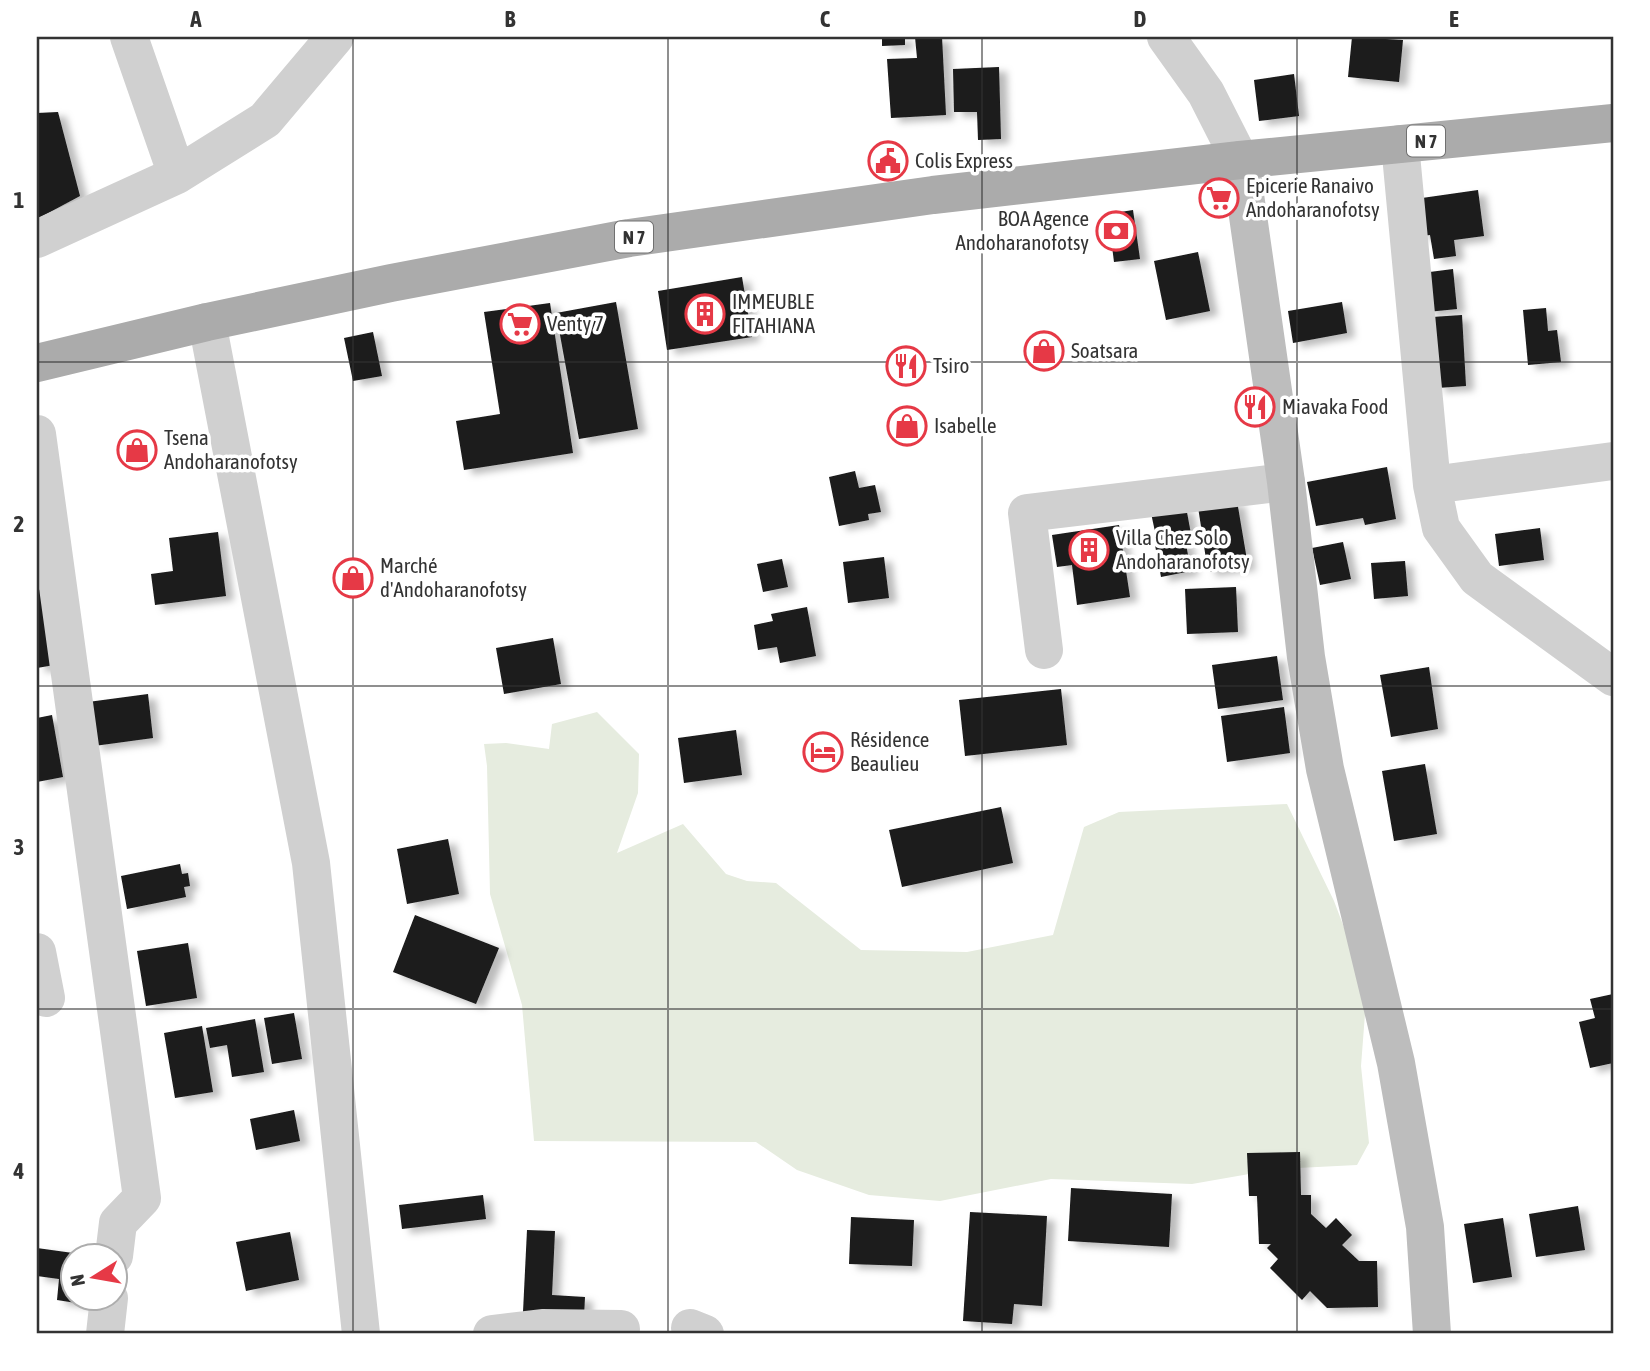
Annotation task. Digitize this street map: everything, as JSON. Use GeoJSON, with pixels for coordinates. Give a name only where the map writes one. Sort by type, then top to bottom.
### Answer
{"type":"FeatureCollection","features":[{"type":"Feature","properties":{"kind":"main road","name":"N 7"},"geometry":{"type":"LineString","coordinates":[[37,363],[207,322],[391,283],[629,238],[933,195],[1240,160],[1613,123]]}},
{"type":"Feature","properties":{"kind":"street"},"geometry":{"type":"LineString","coordinates":[[129,37],[177,175]]}},
{"type":"Feature","properties":{"kind":"street"},"geometry":{"type":"LineString","coordinates":[[37,239],[177,175],[265,120],[335,37]]}},
{"type":"Feature","properties":{"kind":"street"},"geometry":{"type":"LineString","coordinates":[[1166,37],[1206,93],[1240,160],[1286,482],[1306,657],[1325,769],[1396,1063],[1425,1227],[1432,1334]]}},
{"type":"Feature","properties":{"kind":"street"},"geometry":{"type":"LineString","coordinates":[[1400,144],[1433,485],[1441,528],[1477,578],[1613,677]]}},
{"type":"Feature","properties":{"kind":"street"},"geometry":{"type":"LineString","coordinates":[[207,322],[311,863],[361,1334]]}},
{"type":"Feature","properties":{"kind":"street"},"geometry":{"type":"LineString","coordinates":[[37,434],[142,1198],[118,1223],[116,1242]]}},
{"type":"Feature","properties":{"kind":"street"},"geometry":{"type":"LineString","coordinates":[[1433,485],[1613,461]]}},
{"type":"Feature","properties":{"kind":"street"},"geometry":{"type":"LineString","coordinates":[[1044,650],[1027,513],[1286,482]]}},
{"type":"Feature","properties":{"kind":"street"},"geometry":{"type":"LineString","coordinates":[[37,952],[46,998]]}},
{"type":"Feature","properties":{"kind":"street"},"geometry":{"type":"LineString","coordinates":[[105,1334],[107,1312]]}},
{"type":"Feature","properties":{"kind":"street"},"geometry":{"type":"LineString","coordinates":[[492,1334],[621,1329]]}},
{"type":"Feature","properties":{"kind":"shaded area"},"geometry":{"type":"Polygon","coordinates":[[[597,712],[639,754],[638,793],[617,853],[683,824],[726,874],[747,881],[776,883],[861,950],[967,952],[1053,935],[1084,827],[1119,812],[1287,804],[1334,901],[1367,988],[1361,1066],[1369,1143],[1357,1165],[1278,1169],[1192,1184],[1051,1179],[940,1201],[869,1195],[797,1170],[756,1142],[534,1141],[522,1005],[490,894],[487,766],[484,744],[506,743],[549,749],[552,724],[597,712]]]}},
{"type":"Feature","properties":{"kind":"building"},"geometry":{"type":"Polygon","coordinates":[[[882,37],[905,37],[905,45],[882,46],[882,37]]]}},
{"type":"Feature","properties":{"kind":"building"},"geometry":{"type":"Polygon","coordinates":[[[915,37],[942,37],[946,115],[891,118],[887,59],[917,58],[915,37]]]}},
{"type":"Feature","properties":{"kind":"building"},"geometry":{"type":"Polygon","coordinates":[[[1352,37],[1403,40],[1399,82],[1348,77],[1352,37]]]}},
{"type":"Feature","properties":{"kind":"building"},"geometry":{"type":"Polygon","coordinates":[[[999,67],[1001,139],[978,140],[977,112],[954,112],[953,69],[999,67]]]}},
{"type":"Feature","properties":{"kind":"building"},"geometry":{"type":"Polygon","coordinates":[[[1294,74],[1299,116],[1259,121],[1254,80],[1294,74]]]}},
{"type":"Feature","properties":{"kind":"building"},"geometry":{"type":"Polygon","coordinates":[[[58,112],[80,196],[37,219],[37,113],[58,112]]]}},
{"type":"Feature","properties":{"kind":"building"},"geometry":{"type":"Polygon","coordinates":[[[1478,190],[1484,236],[1454,240],[1456,256],[1434,259],[1430,235],[1421,236],[1415,199],[1478,190]]]}},
{"type":"Feature","properties":{"kind":"building"},"geometry":{"type":"Polygon","coordinates":[[[1133,210],[1140,259],[1114,262],[1108,214],[1133,210]]]}},
{"type":"Feature","properties":{"kind":"building"},"geometry":{"type":"Polygon","coordinates":[[[1198,252],[1210,311],[1166,320],[1154,261],[1198,252]]]}},
{"type":"Feature","properties":{"kind":"building"},"geometry":{"type":"Polygon","coordinates":[[[1453,269],[1457,309],[1427,312],[1422,273],[1453,269]]]}},
{"type":"Feature","properties":{"kind":"building","name":"IMMEUBLE FITAHIANA"},"geometry":{"type":"Polygon","coordinates":[[[742,277],[752,337],[667,350],[658,291],[742,277]]]}},
{"type":"Feature","properties":{"kind":"building"},"geometry":{"type":"Polygon","coordinates":[[[616,302],[638,429],[579,439],[556,313],[616,302]]]}},
{"type":"Feature","properties":{"kind":"building"},"geometry":{"type":"Polygon","coordinates":[[[1342,302],[1347,333],[1293,343],[1288,311],[1342,302]]]}},
{"type":"Feature","properties":{"kind":"building"},"geometry":{"type":"Polygon","coordinates":[[[550,303],[573,453],[464,470],[456,421],[500,414],[484,312],[550,303]]]}},
{"type":"Feature","properties":{"kind":"building"},"geometry":{"type":"Polygon","coordinates":[[[1546,308],[1548,331],[1557,330],[1561,362],[1528,365],[1523,310],[1546,308]]]}},
{"type":"Feature","properties":{"kind":"building"},"geometry":{"type":"Polygon","coordinates":[[[1462,315],[1466,386],[1437,388],[1432,317],[1462,315]]]}},
{"type":"Feature","properties":{"kind":"building"},"geometry":{"type":"Polygon","coordinates":[[[373,332],[382,376],[353,381],[344,338],[373,332]]]}},
{"type":"Feature","properties":{"kind":"building"},"geometry":{"type":"Polygon","coordinates":[[[1387,467],[1396,519],[1365,525],[1363,518],[1316,526],[1307,482],[1387,467]]]}},
{"type":"Feature","properties":{"kind":"building"},"geometry":{"type":"Polygon","coordinates":[[[855,471],[859,488],[875,485],[881,512],[868,514],[869,520],[839,526],[829,477],[855,471]]]}},
{"type":"Feature","properties":{"kind":"building"},"geometry":{"type":"Polygon","coordinates":[[[1237,501],[1248,566],[1208,572],[1198,507],[1237,501]]]}},
{"type":"Feature","properties":{"kind":"building"},"geometry":{"type":"Polygon","coordinates":[[[1186,507],[1191,534],[1157,541],[1151,513],[1186,507]]]}},
{"type":"Feature","properties":{"kind":"building","name":"Villa Chez Solo Andoharanofotsy"},"geometry":{"type":"Polygon","coordinates":[[[1119,525],[1130,597],[1077,605],[1072,565],[1057,567],[1052,535],[1119,525]]]}},
{"type":"Feature","properties":{"kind":"building"},"geometry":{"type":"Polygon","coordinates":[[[1540,528],[1544,560],[1499,566],[1495,534],[1540,528]]]}},
{"type":"Feature","properties":{"kind":"building"},"geometry":{"type":"Polygon","coordinates":[[[218,532],[226,596],[155,605],[151,574],[173,571],[169,538],[218,532]]]}},
{"type":"Feature","properties":{"kind":"building"},"geometry":{"type":"Polygon","coordinates":[[[1185,539],[1191,571],[1161,577],[1155,545],[1185,539]]]}},
{"type":"Feature","properties":{"kind":"building"},"geometry":{"type":"Polygon","coordinates":[[[1343,542],[1351,579],[1320,585],[1312,548],[1343,542]]]}},
{"type":"Feature","properties":{"kind":"building"},"geometry":{"type":"Polygon","coordinates":[[[884,557],[889,598],[848,603],[843,562],[884,557]]]}},
{"type":"Feature","properties":{"kind":"building"},"geometry":{"type":"Polygon","coordinates":[[[782,559],[788,587],[763,592],[757,564],[782,559]]]}},
{"type":"Feature","properties":{"kind":"building"},"geometry":{"type":"Polygon","coordinates":[[[1405,561],[1408,596],[1374,599],[1371,563],[1405,561]]]}},
{"type":"Feature","properties":{"kind":"building"},"geometry":{"type":"Polygon","coordinates":[[[1236,587],[1238,632],[1187,634],[1185,589],[1236,587]]]}},
{"type":"Feature","properties":{"kind":"building"},"geometry":{"type":"Polygon","coordinates":[[[48,588],[60,664],[37,668],[37,590],[48,588]]]}},
{"type":"Feature","properties":{"kind":"building"},"geometry":{"type":"Polygon","coordinates":[[[807,607],[816,656],[780,663],[777,647],[758,650],[754,625],[773,621],[771,614],[807,607]]]}},
{"type":"Feature","properties":{"kind":"building"},"geometry":{"type":"Polygon","coordinates":[[[553,638],[561,684],[504,694],[496,648],[553,638]]]}},
{"type":"Feature","properties":{"kind":"building"},"geometry":{"type":"Polygon","coordinates":[[[1277,656],[1283,700],[1218,709],[1212,665],[1277,656]]]}},
{"type":"Feature","properties":{"kind":"building"},"geometry":{"type":"Polygon","coordinates":[[[1429,667],[1438,729],[1391,737],[1380,675],[1429,667]]]}},
{"type":"Feature","properties":{"kind":"building"},"geometry":{"type":"Polygon","coordinates":[[[1061,689],[1067,745],[965,756],[959,700],[1061,689]]]}},
{"type":"Feature","properties":{"kind":"building"},"geometry":{"type":"Polygon","coordinates":[[[148,694],[153,738],[94,746],[88,702],[148,694]]]}},
{"type":"Feature","properties":{"kind":"building"},"geometry":{"type":"Polygon","coordinates":[[[1284,707],[1290,753],[1227,762],[1221,716],[1284,707]]]}},
{"type":"Feature","properties":{"kind":"building"},"geometry":{"type":"Polygon","coordinates":[[[52,715],[63,777],[37,782],[37,718],[52,715]]]}},
{"type":"Feature","properties":{"kind":"building"},"geometry":{"type":"Polygon","coordinates":[[[736,730],[742,775],[684,783],[678,738],[736,730]]]}},
{"type":"Feature","properties":{"kind":"building"},"geometry":{"type":"Polygon","coordinates":[[[1425,764],[1437,834],[1394,841],[1382,771],[1425,764]]]}},
{"type":"Feature","properties":{"kind":"building"},"geometry":{"type":"Polygon","coordinates":[[[1001,807],[1013,863],[902,887],[889,830],[1001,807]]]}},
{"type":"Feature","properties":{"kind":"building"},"geometry":{"type":"Polygon","coordinates":[[[448,839],[459,894],[407,904],[397,849],[448,839]]]}},
{"type":"Feature","properties":{"kind":"building"},"geometry":{"type":"Polygon","coordinates":[[[180,864],[182,874],[188,873],[190,886],[184,887],[186,897],[127,909],[121,876],[180,864]]]}},
{"type":"Feature","properties":{"kind":"building"},"geometry":{"type":"Polygon","coordinates":[[[415,915],[499,948],[476,1004],[393,972],[415,915]]]}},
{"type":"Feature","properties":{"kind":"building"},"geometry":{"type":"Polygon","coordinates":[[[188,943],[197,998],[146,1006],[137,951],[188,943]]]}},
{"type":"Feature","properties":{"kind":"building"},"geometry":{"type":"Polygon","coordinates":[[[1613,994],[1613,1063],[1590,1068],[1579,1022],[1595,1018],[1590,999],[1613,994]]]}},
{"type":"Feature","properties":{"kind":"building"},"geometry":{"type":"Polygon","coordinates":[[[294,1013],[302,1059],[272,1064],[264,1018],[294,1013]]]}},
{"type":"Feature","properties":{"kind":"building"},"geometry":{"type":"Polygon","coordinates":[[[255,1019],[264,1072],[232,1077],[227,1045],[210,1048],[206,1028],[255,1019]]]}},
{"type":"Feature","properties":{"kind":"building"},"geometry":{"type":"Polygon","coordinates":[[[202,1026],[213,1092],[175,1098],[164,1033],[202,1026]]]}},
{"type":"Feature","properties":{"kind":"building"},"geometry":{"type":"Polygon","coordinates":[[[294,1110],[300,1141],[256,1150],[250,1119],[294,1110]]]}},
{"type":"Feature","properties":{"kind":"building"},"geometry":{"type":"Polygon","coordinates":[[[1300,1152],[1301,1195],[1311,1195],[1311,1214],[1326,1228],[1336,1218],[1352,1235],[1342,1245],[1359,1261],[1377,1261],[1378,1307],[1327,1308],[1310,1291],[1302,1300],[1270,1268],[1278,1259],[1267,1248],[1271,1244],[1259,1244],[1257,1196],[1249,1196],[1247,1153],[1300,1152]]]}},
{"type":"Feature","properties":{"kind":"building"},"geometry":{"type":"Polygon","coordinates":[[[1071,1188],[1172,1194],[1169,1247],[1068,1241],[1071,1188]]]}},
{"type":"Feature","properties":{"kind":"building"},"geometry":{"type":"Polygon","coordinates":[[[483,1195],[486,1219],[402,1229],[399,1205],[483,1195]]]}},
{"type":"Feature","properties":{"kind":"building"},"geometry":{"type":"Polygon","coordinates":[[[1578,1206],[1585,1250],[1536,1257],[1529,1214],[1578,1206]]]}},
{"type":"Feature","properties":{"kind":"building"},"geometry":{"type":"Polygon","coordinates":[[[970,1212],[1047,1216],[1042,1306],[1014,1304],[1012,1324],[963,1321],[970,1212]]]}},
{"type":"Feature","properties":{"kind":"building"},"geometry":{"type":"Polygon","coordinates":[[[851,1217],[914,1220],[912,1266],[849,1264],[851,1217]]]}},
{"type":"Feature","properties":{"kind":"building"},"geometry":{"type":"Polygon","coordinates":[[[1503,1218],[1512,1277],[1473,1283],[1464,1224],[1503,1218]]]}},
{"type":"Feature","properties":{"kind":"building"},"geometry":{"type":"Polygon","coordinates":[[[527,1230],[555,1231],[552,1295],[585,1297],[584,1316],[523,1312],[527,1230]]]}},
{"type":"Feature","properties":{"kind":"building"},"geometry":{"type":"Polygon","coordinates":[[[290,1232],[299,1280],[246,1291],[236,1242],[290,1232]]]}},
{"type":"Feature","properties":{"kind":"building"},"geometry":{"type":"Polygon","coordinates":[[[37,1248],[60,1251],[60,1300],[57,1300],[59,1279],[37,1276],[37,1248]]]}},
{"type":"Feature","properties":{"kind":"place","name":"Colis Express"},"geometry":{"type":"Point","coordinates":[888,161]}},
{"type":"Feature","properties":{"kind":"place","name":"Epicerie Ranaivo Andoharanofotsy"},"geometry":{"type":"Point","coordinates":[1219,198]}},
{"type":"Feature","properties":{"kind":"place","name":"BOA Agence Andoharanofotsy"},"geometry":{"type":"Point","coordinates":[1116,231]}},
{"type":"Feature","properties":{"kind":"place","name":"IMMEUBLE FITAHIANA"},"geometry":{"type":"Point","coordinates":[705,314]}},
{"type":"Feature","properties":{"kind":"place","name":"Venty 7"},"geometry":{"type":"Point","coordinates":[520,324]}},
{"type":"Feature","properties":{"kind":"place","name":"Soatsara"},"geometry":{"type":"Point","coordinates":[1044,351]}},
{"type":"Feature","properties":{"kind":"place","name":"Tsiro"},"geometry":{"type":"Point","coordinates":[906,366]}},
{"type":"Feature","properties":{"kind":"place","name":"Miavaka Food"},"geometry":{"type":"Point","coordinates":[1255,407]}},
{"type":"Feature","properties":{"kind":"place","name":"Isabelle"},"geometry":{"type":"Point","coordinates":[907,426]}},
{"type":"Feature","properties":{"kind":"place","name":"Tsena Andoharanofotsy"},"geometry":{"type":"Point","coordinates":[137,450]}},
{"type":"Feature","properties":{"kind":"place","name":"Villa Chez Solo Andoharanofotsy"},"geometry":{"type":"Point","coordinates":[1089,550]}},
{"type":"Feature","properties":{"kind":"place","name":"Marché d'Andoharanofotsy"},"geometry":{"type":"Point","coordinates":[353,578]}},
{"type":"Feature","properties":{"kind":"place","name":"Résidence Beaulieu"},"geometry":{"type":"Point","coordinates":[823,752]}}]}
